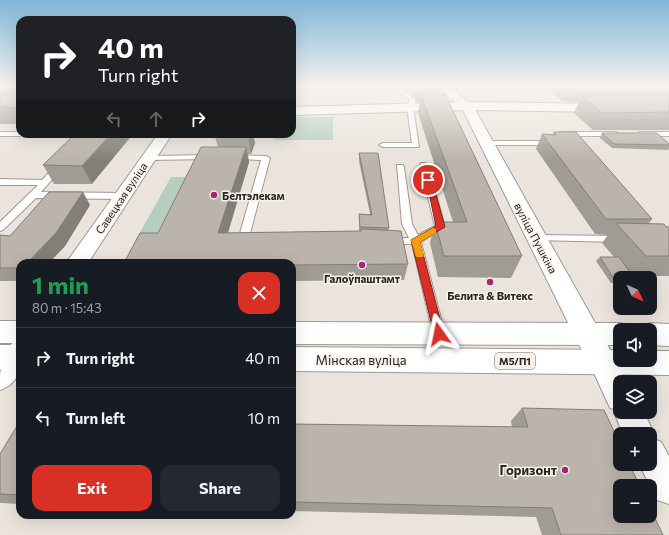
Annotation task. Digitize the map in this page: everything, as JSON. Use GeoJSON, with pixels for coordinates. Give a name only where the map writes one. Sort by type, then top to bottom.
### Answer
{"type":"FeatureCollection","features":[{"type":"Feature","properties":{"kind":"main road","name":"вуліца Пушкіна"},"geometry":{"type":"LineString","coordinates":[[471,111],[602,362]]}},
{"type":"Feature","properties":{"kind":"main road","name":"Савецкая вуліца"},"geometry":{"type":"LineString","coordinates":[[80,259],[162,138]]}},
{"type":"Feature","properties":{"kind":"main road"},"geometry":{"type":"LineString","coordinates":[[0,332],[12,355]]}},
{"type":"Feature","properties":{"kind":"main road"},"geometry":{"type":"LineString","coordinates":[[296,333],[613,334]]}},
{"type":"Feature","properties":{"kind":"main road"},"geometry":{"type":"LineString","coordinates":[[657,334],[669,335]]}},
{"type":"Feature","properties":{"kind":"main road","name":"Мінская вуліца"},"geometry":{"type":"LineString","coordinates":[[296,359],[669,363]]}},
{"type":"Feature","properties":{"kind":"street","name":"вуліца Пушкіна"},"geometry":{"type":"LineString","coordinates":[[602,362],[613,384]]}},
{"type":"Feature","properties":{"kind":"street"},"geometry":{"type":"LineString","coordinates":[[657,466],[669,488]]}},
{"type":"Feature","properties":{"kind":"lane"},"geometry":{"type":"LineString","coordinates":[[383,145],[416,145],[411,111]]}},
{"type":"Feature","properties":{"kind":"lane"},"geometry":{"type":"LineString","coordinates":[[0,134],[16,134]]}},
{"type":"Feature","properties":{"kind":"lane"},"geometry":{"type":"LineString","coordinates":[[554,134],[669,134]]}},
{"type":"Feature","properties":{"kind":"lane"},"geometry":{"type":"LineString","coordinates":[[487,142],[565,143]]}},
{"type":"Feature","properties":{"kind":"lane"},"geometry":{"type":"LineString","coordinates":[[148,158],[266,158],[243,240],[259,240]]}},
{"type":"Feature","properties":{"kind":"lane"},"geometry":{"type":"LineString","coordinates":[[0,228],[34,195],[65,161]]}},
{"type":"Feature","properties":{"kind":"lane"},"geometry":{"type":"LineString","coordinates":[[375,241],[416,240],[440,227],[424,165]]}},
{"type":"Feature","properties":{"kind":"lane"},"geometry":{"type":"LineString","coordinates":[[400,167],[407,224],[416,240],[439,334]]}},
{"type":"Feature","properties":{"kind":"lane"},"geometry":{"type":"LineString","coordinates":[[0,182],[44,183]]}},
{"type":"Feature","properties":{"kind":"lane"},"geometry":{"type":"LineString","coordinates":[[34,195],[122,196]]}},
{"type":"Feature","properties":{"kind":"lane"},"geometry":{"type":"LineString","coordinates":[[537,238],[630,239]]}},
{"type":"Feature","properties":{"kind":"green space"},"geometry":{"type":"Polygon","coordinates":[[[296,117],[333,117],[333,140],[273,140],[273,138],[296,138],[296,117]]]}},
{"type":"Feature","properties":{"kind":"green space"},"geometry":{"type":"Polygon","coordinates":[[[171,177],[195,177],[169,234],[142,252],[129,252],[171,177]]]}},
{"type":"Feature","properties":{"kind":"building"},"geometry":{"type":"Polygon","coordinates":[[[427,111],[453,111],[522,256],[444,256],[435,222],[467,222],[427,111]]]}},
{"type":"Feature","properties":{"kind":"building"},"geometry":{"type":"Polygon","coordinates":[[[600,111],[669,111],[669,112],[602,113],[600,111]]]}},
{"type":"Feature","properties":{"kind":"building"},"geometry":{"type":"Polygon","coordinates":[[[554,132],[576,132],[652,219],[606,219],[542,134],[556,135],[554,132]]]}},
{"type":"Feature","properties":{"kind":"building"},"geometry":{"type":"Polygon","coordinates":[[[602,133],[657,133],[669,145],[614,144],[602,133]]]}},
{"type":"Feature","properties":{"kind":"building"},"geometry":{"type":"Polygon","coordinates":[[[71,138],[107,138],[82,166],[43,165],[71,138]]]}},
{"type":"Feature","properties":{"kind":"building"},"geometry":{"type":"Polygon","coordinates":[[[201,147],[246,147],[218,233],[361,231],[361,229],[401,231],[408,264],[296,265],[296,259],[126,259],[140,233],[158,233],[201,147]]]}},
{"type":"Feature","properties":{"kind":"building"},"geometry":{"type":"Polygon","coordinates":[[[359,153],[378,153],[389,228],[360,227],[359,214],[372,215],[359,153]]]}},
{"type":"Feature","properties":{"kind":"building"},"geometry":{"type":"Polygon","coordinates":[[[49,192],[83,192],[56,233],[31,259],[16,259],[16,268],[0,268],[0,235],[10,236],[49,192]]]}},
{"type":"Feature","properties":{"kind":"building"},"geometry":{"type":"Polygon","coordinates":[[[616,223],[664,224],[666,227],[669,227],[669,256],[646,256],[616,223]]]}},
{"type":"Feature","properties":{"kind":"building"},"geometry":{"type":"Polygon","coordinates":[[[600,257],[619,257],[629,271],[613,271],[613,277],[600,257]]]}},
{"type":"Feature","properties":{"kind":"building"},"geometry":{"type":"Polygon","coordinates":[[[522,408],[604,410],[613,429],[613,471],[632,471],[636,479],[613,479],[613,523],[657,523],[663,535],[561,535],[552,508],[296,502],[296,424],[528,427],[522,408]]]}},
{"type":"Feature","properties":{"kind":"building"},"geometry":{"type":"Polygon","coordinates":[[[16,428],[16,495],[0,494],[0,454],[16,428]]]}},
{"type":"Feature","properties":{"kind":"slow traffic"},"geometry":{"type":"LineString","coordinates":[[420,255],[416,240],[433,231]]}},
{"type":"Feature","properties":{"kind":"place","name":"Белтэлекам"},"geometry":{"type":"Point","coordinates":[214,195]}},
{"type":"Feature","properties":{"kind":"place","name":"Галоўпаштамт"},"geometry":{"type":"Point","coordinates":[362,265]}},
{"type":"Feature","properties":{"kind":"place","name":"Белита & Витекс"},"geometry":{"type":"Point","coordinates":[490,282]}},
{"type":"Feature","properties":{"kind":"place","name":"Горизонт"},"geometry":{"type":"Point","coordinates":[565,470]}},
{"type":"Feature","properties":{"kind":"route"},"geometry":{"type":"LineString","coordinates":[[428,180],[440,227],[416,240],[439,334]]}}]}
